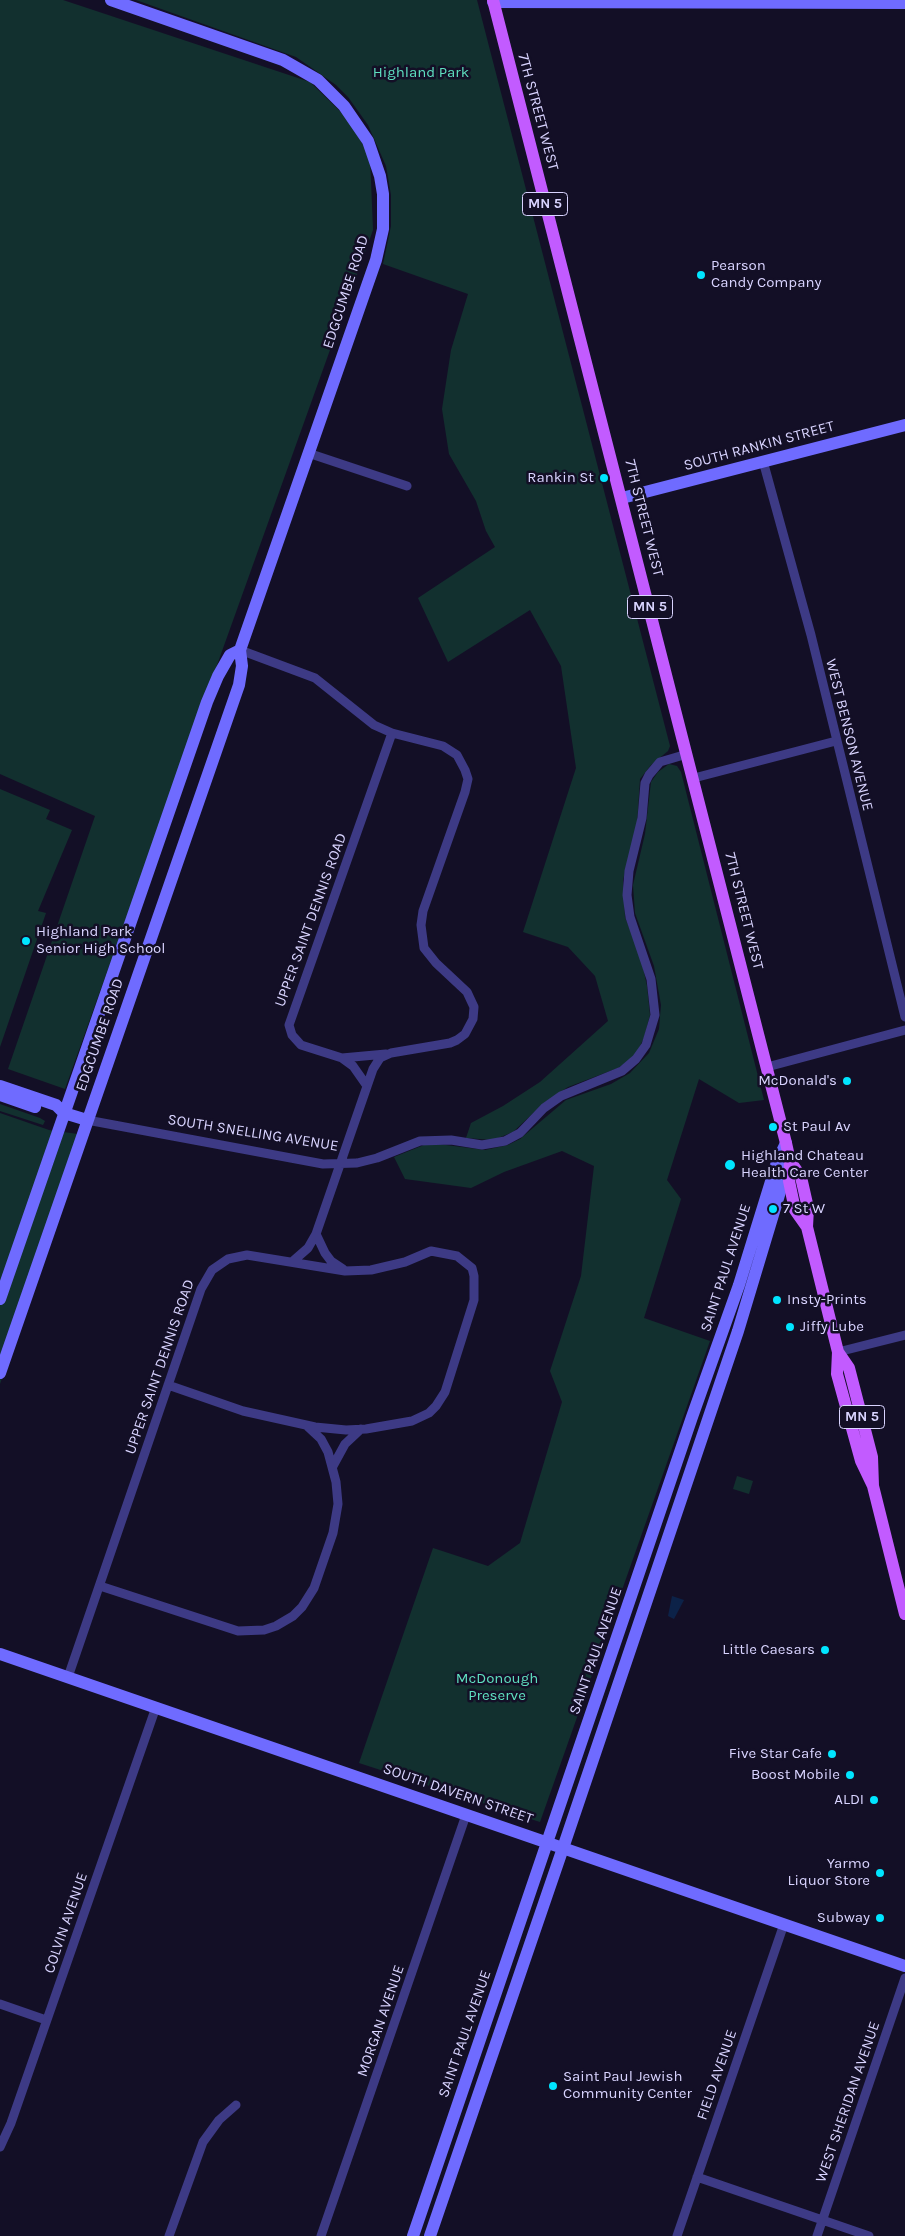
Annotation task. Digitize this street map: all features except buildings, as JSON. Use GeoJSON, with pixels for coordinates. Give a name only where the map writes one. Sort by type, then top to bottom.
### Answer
{"type":"FeatureCollection","features":[{"type":"Feature","properties":{"kind":"main road","name":"7TH STREET WEST"},"geometry":{"type":"LineString","coordinates":[[493,1],[767,1067],[790,1162],[789,1181],[796,1210],[807,1226],[838,1352],[849,1368],[870,1449],[873,1486],[901,1584],[905,1614]]}},
{"type":"Feature","properties":{"kind":"street","name":"EDGCUMBE ROAD"},"geometry":{"type":"LineString","coordinates":[[0,1373],[239,685],[242,666],[240,650],[380,246],[383,229],[383,194],[376,159],[358,124],[332,92],[303,71],[283,60],[111,0]]}},
{"type":"Feature","properties":{"kind":"street"},"geometry":{"type":"LineString","coordinates":[[493,1],[638,0],[905,3]]}},
{"type":"Feature","properties":{"kind":"street","name":"SOUTH RANKIN STREET"},"geometry":{"type":"LineString","coordinates":[[622,498],[905,425]]}},
{"type":"Feature","properties":{"kind":"street"},"geometry":{"type":"LineString","coordinates":[[308,453],[407,486]]}},
{"type":"Feature","properties":{"kind":"street","name":"WEST BENSON AVENUE"},"geometry":{"type":"LineString","coordinates":[[763,461],[811,635],[905,1017]]}},
{"type":"Feature","properties":{"kind":"street","name":"EDGCUMBE ROAD"},"geometry":{"type":"LineString","coordinates":[[0,1299],[207,702],[218,676],[230,655],[240,650]]}},
{"type":"Feature","properties":{"kind":"street"},"geometry":{"type":"LineString","coordinates":[[240,650],[315,678],[374,725],[392,733],[443,746],[457,755],[466,770],[468,779],[466,792],[423,911],[421,925],[424,948],[436,963],[467,992],[474,1007],[470,1025],[465,1034],[457,1040],[390,1053],[342,1058]]}},
{"type":"Feature","properties":{"kind":"street","name":"UPPER SAINT DENNIS ROAD"},"geometry":{"type":"LineString","coordinates":[[367,1086],[353,1066],[342,1058],[301,1045],[296,1041],[290,1030],[290,1020],[392,733]]}},
{"type":"Feature","properties":{"kind":"street"},"geometry":{"type":"LineString","coordinates":[[694,778],[836,741]]}},
{"type":"Feature","properties":{"kind":"street","name":"SOUTH SNELLING AVENUE"},"geometry":{"type":"LineString","coordinates":[[0,1086],[56,1105],[64,1112],[87,1120],[323,1164],[367,1162],[420,1141],[451,1140],[482,1145],[505,1141],[520,1133],[544,1108],[560,1096],[614,1076],[636,1059],[650,1035],[654,1005],[648,965],[628,906],[629,871],[640,829],[644,792],[649,775],[660,762],[687,754]]}},
{"type":"Feature","properties":{"kind":"street"},"geometry":{"type":"LineString","coordinates":[[767,1067],[905,1030]]}},
{"type":"Feature","properties":{"kind":"street"},"geometry":{"type":"LineString","coordinates":[[292,1262],[308,1248],[316,1234],[373,1069],[380,1058],[390,1053]]}},
{"type":"Feature","properties":{"kind":"street","name":"SOUTH SNELLING AVENUE"},"geometry":{"type":"LineString","coordinates":[[0,1095],[53,1113],[64,1112]]}},
{"type":"Feature","properties":{"kind":"street","name":"SAINT PAUL AVENUE"},"geometry":{"type":"LineString","coordinates":[[413,2236],[736,1293],[776,1162],[786,1143]]}},
{"type":"Feature","properties":{"kind":"street","name":"SAINT PAUL AVENUE"},"geometry":{"type":"LineString","coordinates":[[430,2236],[738,1331],[782,1185],[786,1143]]}},
{"type":"Feature","properties":{"kind":"street"},"geometry":{"type":"LineString","coordinates":[[316,1234],[331,1261],[345,1271]]}},
{"type":"Feature","properties":{"kind":"street","name":"UPPER SAINT DENNIS ROAD"},"geometry":{"type":"LineString","coordinates":[[68,1677],[100,1586],[168,1385],[201,1289],[212,1270],[228,1259],[238,1256],[255,1256],[345,1271],[387,1267],[431,1251],[457,1256],[472,1268],[476,1284],[474,1300],[448,1383],[436,1406],[429,1413],[412,1421],[361,1429],[327,1429],[243,1411],[168,1385]]}},
{"type":"Feature","properties":{"kind":"street"},"geometry":{"type":"LineString","coordinates":[[838,1352],[905,1335]]}},
{"type":"Feature","properties":{"kind":"street"},"geometry":{"type":"LineString","coordinates":[[100,1586],[226,1628],[251,1632],[276,1626],[293,1616],[302,1607],[316,1584],[336,1520],[337,1491],[333,1466],[321,1439],[306,1425]]}},
{"type":"Feature","properties":{"kind":"street"},"geometry":{"type":"LineString","coordinates":[[333,1466],[344,1444],[361,1429]]}},
{"type":"Feature","properties":{"kind":"street","name":"SOUTH DAVERN STREET"},"geometry":{"type":"LineString","coordinates":[[0,1654],[905,1966]]}},
{"type":"Feature","properties":{"kind":"street","name":"COLVIN AVENUE"},"geometry":{"type":"LineString","coordinates":[[0,2147],[156,1708]]}},
{"type":"Feature","properties":{"kind":"street","name":"MORGAN AVENUE"},"geometry":{"type":"LineString","coordinates":[[321,2236],[466,1815]]}},
{"type":"Feature","properties":{"kind":"street","name":"FIELD AVENUE"},"geometry":{"type":"LineString","coordinates":[[677,2236],[784,1924]]}},
{"type":"Feature","properties":{"kind":"street","name":"WEST SHERIDAN AVENUE"},"geometry":{"type":"LineString","coordinates":[[817,2236],[905,1978]]}},
{"type":"Feature","properties":{"kind":"street"},"geometry":{"type":"LineString","coordinates":[[0,2004],[46,2020]]}},
{"type":"Feature","properties":{"kind":"street"},"geometry":{"type":"LineString","coordinates":[[169,2236],[203,2142],[219,2120],[236,2106]]}},
{"type":"Feature","properties":{"kind":"street"},"geometry":{"type":"LineString","coordinates":[[697,2177],[869,2236]]}},
{"type":"Feature","properties":{"kind":"green space"},"geometry":{"type":"Polygon","coordinates":[[[0,0],[63,0],[310,82],[348,119],[370,157],[373,230],[65,1089],[8,1069],[95,816],[0,774],[0,0]]]}},
{"type":"Feature","properties":{"kind":"green space","name":"Highland Park"},"geometry":{"type":"Polygon","coordinates":[[[136,0],[477,0],[670,746],[668,751],[651,765],[640,779],[637,825],[623,880],[625,917],[641,958],[647,986],[650,1015],[644,1038],[637,1052],[627,1062],[618,1068],[568,1087],[545,1102],[513,1132],[493,1140],[466,1138],[471,1123],[503,1106],[540,1082],[608,1021],[595,976],[568,947],[523,932],[576,768],[561,666],[530,610],[448,662],[418,598],[495,547],[486,531],[476,501],[449,454],[442,409],[451,350],[468,294],[383,264],[391,226],[391,195],[386,166],[368,125],[348,97],[336,85],[296,57],[136,0]]]}},
{"type":"Feature","properties":{"kind":"green space","name":"McDonough Preserve"},"geometry":{"type":"Polygon","coordinates":[[[669,764],[677,766],[681,772],[764,1100],[739,1103],[699,1079],[667,1180],[681,1199],[644,1318],[710,1341],[540,1822],[359,1763],[433,1548],[488,1566],[520,1543],[562,1402],[550,1371],[581,1276],[594,1166],[562,1151],[504,1172],[471,1188],[405,1179],[394,1157],[424,1145],[438,1144],[485,1150],[508,1145],[520,1139],[566,1100],[611,1084],[630,1073],[649,1053],[659,1029],[661,1005],[654,966],[635,913],[633,885],[645,834],[651,782],[658,772],[669,764]]]}},
{"type":"Feature","properties":{"kind":"green space","name":"Highland Park Senior High School"},"geometry":{"type":"Polygon","coordinates":[[[0,789],[50,810],[46,819],[72,830],[38,911],[46,913],[0,1047],[0,789]]]}},
{"type":"Feature","properties":{"kind":"green space"},"geometry":{"type":"Polygon","coordinates":[[[0,1104],[45,1121],[43,1125],[0,1111],[0,1104]]]}},
{"type":"Feature","properties":{"kind":"green space"},"geometry":{"type":"Polygon","coordinates":[[[0,1113],[49,1130],[85,1135],[0,1384],[0,1113]]]}},
{"type":"Feature","properties":{"kind":"green space"},"geometry":{"type":"Polygon","coordinates":[[[737,1476],[753,1481],[749,1494],[733,1489],[737,1476]]]}},
{"type":"Feature","properties":{"kind":"water"},"geometry":{"type":"Polygon","coordinates":[[[672,1596],[684,1600],[674,1619],[668,1616],[672,1596]]]}},
{"type":"Feature","properties":{"kind":"place","name":"Pearson Candy Company"},"geometry":{"type":"Point","coordinates":[701,275]}},
{"type":"Feature","properties":{"kind":"place","name":"Rankin St"},"geometry":{"type":"Point","coordinates":[604,478]}},
{"type":"Feature","properties":{"kind":"place","name":"Highland Park Senior High School"},"geometry":{"type":"Point","coordinates":[26,941]}},
{"type":"Feature","properties":{"kind":"place","name":"McDonald's"},"geometry":{"type":"Point","coordinates":[847,1081]}},
{"type":"Feature","properties":{"kind":"place","name":"St Paul Av"},"geometry":{"type":"Point","coordinates":[773,1127]}},
{"type":"Feature","properties":{"kind":"place","name":"Highland Chateau Health Care Center"},"geometry":{"type":"Point","coordinates":[730,1165]}},
{"type":"Feature","properties":{"kind":"place","name":"7 St W"},"geometry":{"type":"Point","coordinates":[773,1209]}},
{"type":"Feature","properties":{"kind":"place","name":"Insty-Prints"},"geometry":{"type":"Point","coordinates":[777,1300]}},
{"type":"Feature","properties":{"kind":"place","name":"Jiffy Lube"},"geometry":{"type":"Point","coordinates":[790,1327]}},
{"type":"Feature","properties":{"kind":"place","name":"Little Caesars"},"geometry":{"type":"Point","coordinates":[825,1650]}},
{"type":"Feature","properties":{"kind":"place","name":"Five Star Cafe"},"geometry":{"type":"Point","coordinates":[832,1754]}},
{"type":"Feature","properties":{"kind":"place","name":"Boost Mobile"},"geometry":{"type":"Point","coordinates":[850,1775]}},
{"type":"Feature","properties":{"kind":"place","name":"ALDI"},"geometry":{"type":"Point","coordinates":[874,1800]}},
{"type":"Feature","properties":{"kind":"place","name":"Yarmo Liquor Store"},"geometry":{"type":"Point","coordinates":[880,1873]}},
{"type":"Feature","properties":{"kind":"place","name":"Subway"},"geometry":{"type":"Point","coordinates":[880,1918]}},
{"type":"Feature","properties":{"kind":"place","name":"Saint Paul Jewish Community Center"},"geometry":{"type":"Point","coordinates":[553,2086]}}]}
